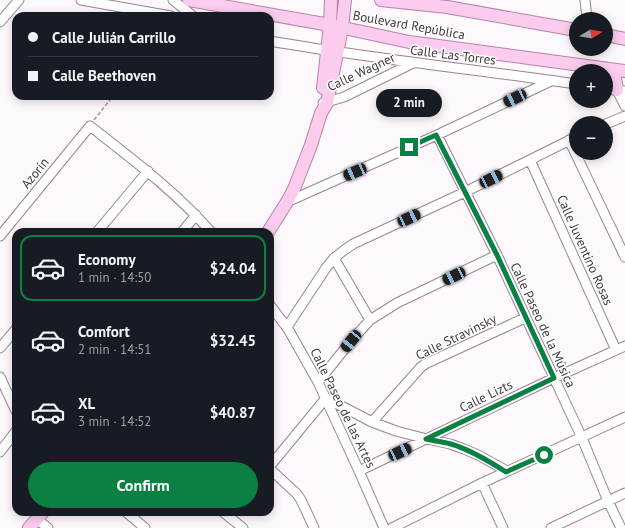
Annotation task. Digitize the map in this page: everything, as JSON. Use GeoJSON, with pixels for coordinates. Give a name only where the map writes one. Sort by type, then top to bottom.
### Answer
{"type":"FeatureCollection","features":[{"type":"Feature","properties":{"kind":"main road","name":"Boulevard República"},"geometry":{"type":"LineString","coordinates":[[189,0],[257,12]]}},
{"type":"Feature","properties":{"kind":"main road"},"geometry":{"type":"LineString","coordinates":[[331,0],[330,25],[333,52]]}},
{"type":"Feature","properties":{"kind":"main road"},"geometry":{"type":"LineString","coordinates":[[271,228],[287,202],[311,145],[323,106],[333,52],[342,28],[345,0]]}},
{"type":"Feature","properties":{"kind":"main road","name":"Boulevard República"},"geometry":{"type":"LineString","coordinates":[[381,0],[423,2],[569,29]]}},
{"type":"Feature","properties":{"kind":"main road","name":"Boulevard República"},"geometry":{"type":"LineString","coordinates":[[274,15],[330,25],[409,42],[570,64]]}},
{"type":"Feature","properties":{"kind":"main road"},"geometry":{"type":"LineString","coordinates":[[613,36],[625,38]]}},
{"type":"Feature","properties":{"kind":"main road","name":"Boulevard República"},"geometry":{"type":"LineString","coordinates":[[613,70],[625,71]]}},
{"type":"Feature","properties":{"kind":"main road"},"geometry":{"type":"LineString","coordinates":[[613,74],[616,90]]}},
{"type":"Feature","properties":{"kind":"main road"},"geometry":{"type":"LineString","coordinates":[[616,90],[625,80]]}},
{"type":"Feature","properties":{"kind":"street"},"geometry":{"type":"LineString","coordinates":[[0,22],[19,0]]}},
{"type":"Feature","properties":{"kind":"street"},"geometry":{"type":"LineString","coordinates":[[81,0],[148,12]]}},
{"type":"Feature","properties":{"kind":"street"},"geometry":{"type":"LineString","coordinates":[[172,0],[188,12]]}},
{"type":"Feature","properties":{"kind":"street"},"geometry":{"type":"LineString","coordinates":[[585,0],[586,12]]}},
{"type":"Feature","properties":{"kind":"street","name":"Calle Las Torres"},"geometry":{"type":"LineString","coordinates":[[274,42],[333,52],[569,83]]}},
{"type":"Feature","properties":{"kind":"street","name":"Calle Wagner"},"geometry":{"type":"LineString","coordinates":[[323,106],[413,63]]}},
{"type":"Feature","properties":{"kind":"street"},"geometry":{"type":"LineString","coordinates":[[287,202],[551,81]]}},
{"type":"Feature","properties":{"kind":"street"},"geometry":{"type":"LineString","coordinates":[[616,90],[625,106]]}},
{"type":"Feature","properties":{"kind":"street"},"geometry":{"type":"LineString","coordinates":[[613,121],[625,116]]}},
{"type":"Feature","properties":{"kind":"street"},"geometry":{"type":"LineString","coordinates":[[90,126],[148,171],[196,215],[207,228]]}},
{"type":"Feature","properties":{"kind":"street","name":"Azorín"},"geometry":{"type":"LineString","coordinates":[[0,236],[90,126]]}},
{"type":"Feature","properties":{"kind":"street","name":"Calle Paseo de la Música"},"geometry":{"type":"LineString","coordinates":[[436,135],[497,255],[582,438],[621,528]]}},
{"type":"Feature","properties":{"kind":"street"},"geometry":{"type":"LineString","coordinates":[[287,327],[326,268],[343,250],[569,140]]}},
{"type":"Feature","properties":{"kind":"street","name":"Calle Juventino Rosas"},"geometry":{"type":"LineString","coordinates":[[530,160],[616,350]]}},
{"type":"Feature","properties":{"kind":"street"},"geometry":{"type":"LineString","coordinates":[[581,160],[625,257]]}},
{"type":"Feature","properties":{"kind":"street"},"geometry":{"type":"LineString","coordinates":[[100,228],[148,171]]}},
{"type":"Feature","properties":{"kind":"street"},"geometry":{"type":"LineString","coordinates":[[185,228],[196,215]]}},
{"type":"Feature","properties":{"kind":"street"},"geometry":{"type":"LineString","coordinates":[[318,382],[370,320],[397,303],[497,255]]}},
{"type":"Feature","properties":{"kind":"street"},"geometry":{"type":"LineString","coordinates":[[334,258],[370,320]]}},
{"type":"Feature","properties":{"kind":"street","name":"Calle Paseo de las Artes"},"geometry":{"type":"LineString","coordinates":[[274,310],[287,327],[318,382],[384,528]]}},
{"type":"Feature","properties":{"kind":"street","name":"Calle Stravinsky"},"geometry":{"type":"LineString","coordinates":[[372,422],[425,364],[525,318]]}},
{"type":"Feature","properties":{"kind":"street"},"geometry":{"type":"LineString","coordinates":[[0,348],[12,334]]}},
{"type":"Feature","properties":{"kind":"street","name":"Calle Lizts"},"geometry":{"type":"LineString","coordinates":[[359,471],[554,378],[625,346]]}},
{"type":"Feature","properties":{"kind":"street"},"geometry":{"type":"LineString","coordinates":[[0,378],[12,403]]}},
{"type":"Feature","properties":{"kind":"street"},"geometry":{"type":"LineString","coordinates":[[274,463],[326,398],[372,422],[396,431],[450,444],[464,449],[506,472]]}},
{"type":"Feature","properties":{"kind":"street"},"geometry":{"type":"LineString","coordinates":[[392,528],[482,483],[625,417]]}},
{"type":"Feature","properties":{"kind":"street"},"geometry":{"type":"LineString","coordinates":[[0,452],[12,436]]}},
{"type":"Feature","properties":{"kind":"street"},"geometry":{"type":"LineString","coordinates":[[274,472],[297,494],[314,528]]}},
{"type":"Feature","properties":{"kind":"street"},"geometry":{"type":"LineString","coordinates":[[482,483],[503,528]]}},
{"type":"Feature","properties":{"kind":"street"},"geometry":{"type":"LineString","coordinates":[[551,528],[625,493]]}},
{"type":"Feature","properties":{"kind":"street"},"geometry":{"type":"LineString","coordinates":[[131,516],[145,528]]}},
{"type":"Feature","properties":{"kind":"street"},"geometry":{"type":"LineString","coordinates":[[228,516],[243,528]]}},
{"type":"Feature","properties":{"kind":"street"},"geometry":{"type":"LineString","coordinates":[[36,520],[48,528]]}},
{"type":"Feature","properties":{"kind":"path"},"geometry":{"type":"LineString","coordinates":[[90,126],[109,100]]}},
{"type":"Feature","properties":{"kind":"route"},"geometry":{"type":"LineString","coordinates":[[409,147],[436,135],[497,255],[554,378],[426,439],[450,444],[464,449],[506,472],[544,455]]}}]}
